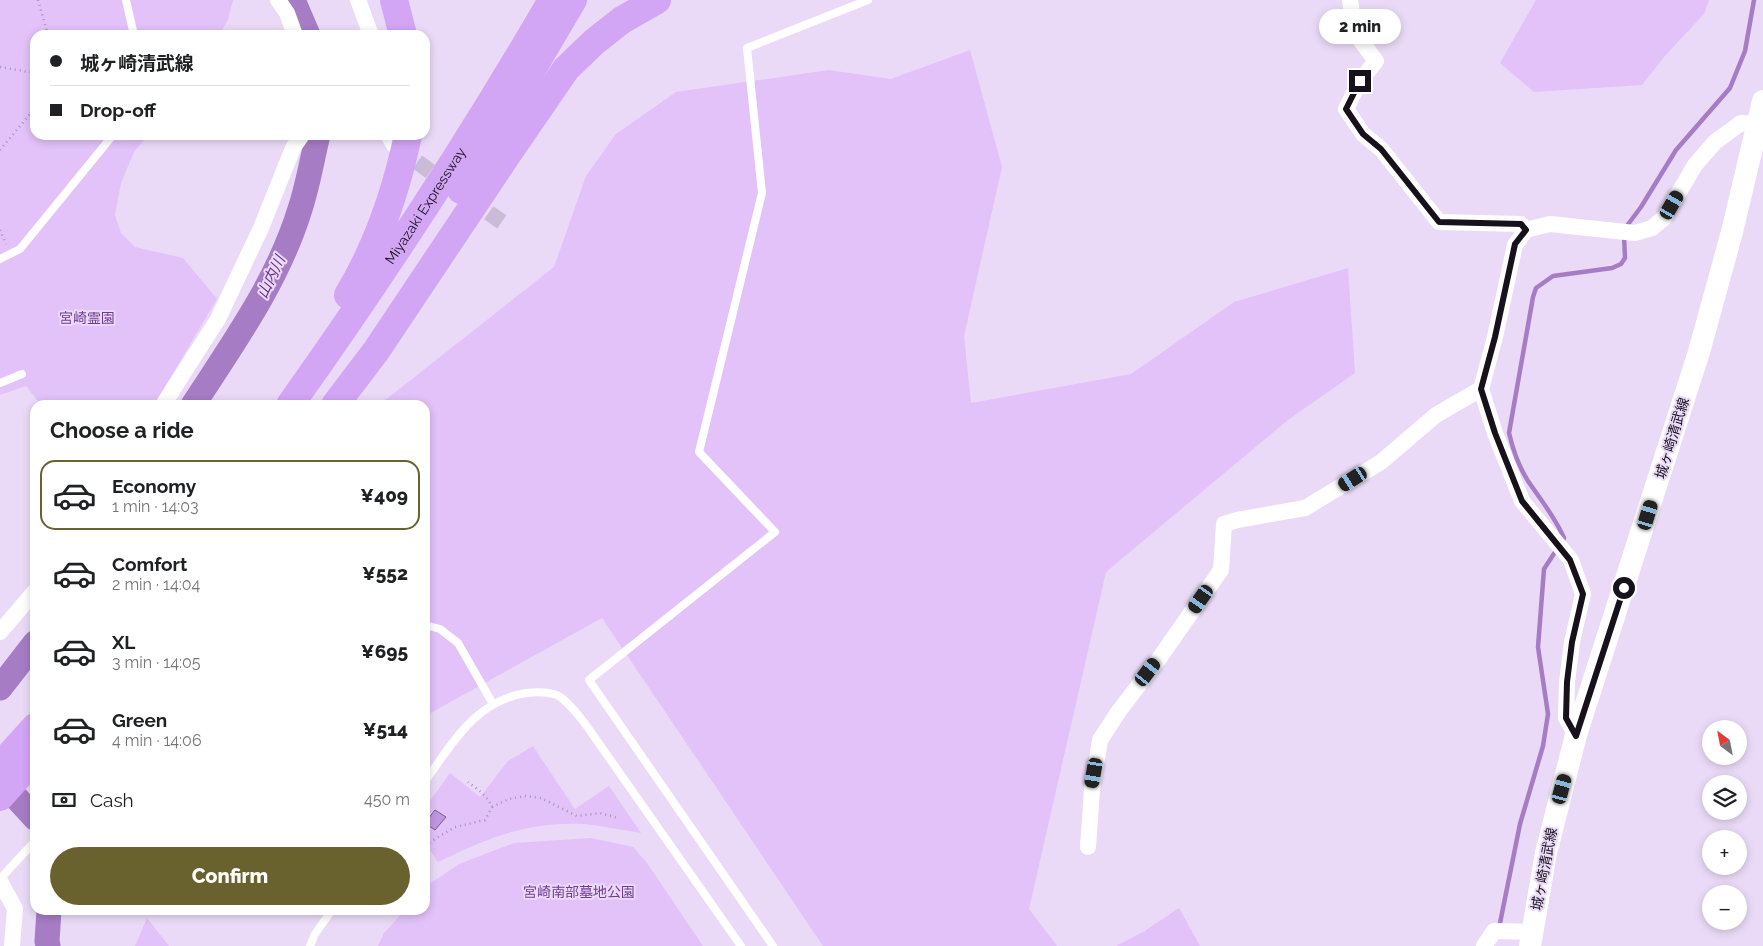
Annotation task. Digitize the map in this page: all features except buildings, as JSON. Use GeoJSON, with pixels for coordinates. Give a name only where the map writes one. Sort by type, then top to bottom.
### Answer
{"type":"FeatureCollection","features":[{"type":"Feature","properties":{"kind":"highway"},"geometry":{"type":"LineString","coordinates":[[394,0],[402,30]]}},
{"type":"Feature","properties":{"kind":"highway","name":"Miyazaki Expressway"},"geometry":{"type":"LineString","coordinates":[[320,400],[415,264],[477,165],[573,0]]}},
{"type":"Feature","properties":{"kind":"highway"},"geometry":{"type":"LineString","coordinates":[[339,400],[376,351],[512,147],[566,70],[594,42],[622,20],[657,0]]}},
{"type":"Feature","properties":{"kind":"highway","name":"Miyazaki Expressway"},"geometry":{"type":"LineString","coordinates":[[294,400],[422,214],[547,7]]}},
{"type":"Feature","properties":{"kind":"highway"},"geometry":{"type":"LineString","coordinates":[[288,400],[370,255],[395,192],[397,140]]}},
{"type":"Feature","properties":{"kind":"highway"},"geometry":{"type":"LineString","coordinates":[[0,766],[30,733]]}},
{"type":"Feature","properties":{"kind":"highway"},"geometry":{"type":"LineString","coordinates":[[0,797],[30,764]]}},
{"type":"Feature","properties":{"kind":"main road","name":"城ヶ崎清武線"},"geometry":{"type":"LineString","coordinates":[[1531,939],[1546,853],[1576,736],[1699,352],[1760,125],[1763,101]]}},
{"type":"Feature","properties":{"kind":"street"},"geometry":{"type":"LineString","coordinates":[[278,0],[287,13],[293,30]]}},
{"type":"Feature","properties":{"kind":"street"},"geometry":{"type":"LineString","coordinates":[[358,0],[368,30]]}},
{"type":"Feature","properties":{"kind":"street"},"geometry":{"type":"LineString","coordinates":[[1350,0],[1355,33],[1376,61],[1360,81],[1346,109],[1363,134],[1381,149],[1439,222],[1521,224],[1526,230]]}},
{"type":"Feature","properties":{"kind":"street"},"geometry":{"type":"LineString","coordinates":[[1576,736],[1566,718],[1567,682],[1572,642],[1583,594],[1570,560],[1522,501],[1495,433],[1481,389],[1495,337],[1515,244],[1526,230],[1550,224],[1635,233],[1652,228],[1664,218],[1695,165],[1715,142],[1741,123],[1760,125]]}},
{"type":"Feature","properties":{"kind":"street"},"geometry":{"type":"LineString","coordinates":[[166,400],[218,319],[261,228],[293,148],[299,140]]}},
{"type":"Feature","properties":{"kind":"street"},"geometry":{"type":"LineString","coordinates":[[1088,847],[1092,790],[1100,740],[1221,570],[1224,524],[1305,508],[1381,462],[1436,415],[1481,389]]}},
{"type":"Feature","properties":{"kind":"street"},"geometry":{"type":"LineString","coordinates":[[0,632],[30,597]]}},
{"type":"Feature","properties":{"kind":"street"},"geometry":{"type":"LineString","coordinates":[[0,880],[14,909],[12,946]]}},
{"type":"Feature","properties":{"kind":"street"},"geometry":{"type":"LineString","coordinates":[[1484,946],[1494,931],[1531,939]]}},
{"type":"Feature","properties":{"kind":"lane"},"geometry":{"type":"LineString","coordinates":[[126,0],[133,30]]}},
{"type":"Feature","properties":{"kind":"lane"},"geometry":{"type":"LineString","coordinates":[[773,946],[589,680],[775,532],[699,452],[762,193],[747,48],[868,0]]}},
{"type":"Feature","properties":{"kind":"lane"},"geometry":{"type":"LineString","coordinates":[[0,259],[20,249],[109,140]]}},
{"type":"Feature","properties":{"kind":"lane"},"geometry":{"type":"LineString","coordinates":[[0,383],[22,374]]}},
{"type":"Feature","properties":{"kind":"lane"},"geometry":{"type":"LineString","coordinates":[[430,626],[440,629],[458,643],[493,704]]}},
{"type":"Feature","properties":{"kind":"lane"},"geometry":{"type":"LineString","coordinates":[[430,774],[471,721],[493,704],[509,696],[534,692],[556,695],[574,709],[741,946]]}},
{"type":"Feature","properties":{"kind":"lane"},"geometry":{"type":"LineString","coordinates":[[0,880],[30,847]]}},
{"type":"Feature","properties":{"kind":"lane"},"geometry":{"type":"LineString","coordinates":[[310,946],[315,934],[328,915]]}},
{"type":"Feature","properties":{"kind":"path"},"geometry":{"type":"LineString","coordinates":[[38,0],[47,30]]}},
{"type":"Feature","properties":{"kind":"path"},"geometry":{"type":"LineString","coordinates":[[0,67],[30,72]]}},
{"type":"Feature","properties":{"kind":"path"},"geometry":{"type":"LineString","coordinates":[[0,150],[30,114]]}},
{"type":"Feature","properties":{"kind":"path"},"geometry":{"type":"LineString","coordinates":[[0,230],[11,254]]}},
{"type":"Feature","properties":{"kind":"path"},"geometry":{"type":"LineString","coordinates":[[468,782],[481,792],[490,801],[492,806]]}},
{"type":"Feature","properties":{"kind":"path"},"geometry":{"type":"LineString","coordinates":[[430,842],[456,827],[485,820],[492,806],[509,799],[525,796],[541,798],[577,816],[600,813],[618,818]]}},
{"type":"Feature","properties":{"kind":"green space","name":"宮崎霊園"},"geometry":{"type":"Polygon","coordinates":[[[0,0],[233,0],[228,20],[222,30],[30,30],[30,140],[144,140],[134,152],[121,183],[115,215],[121,233],[135,247],[183,258],[217,299],[157,400],[37,400],[26,386],[0,395],[0,0]]]}},
{"type":"Feature","properties":{"kind":"green space"},"geometry":{"type":"Polygon","coordinates":[[[1536,0],[1709,0],[1704,14],[1664,57],[1642,85],[1534,92],[1500,63],[1536,0]]]}},
{"type":"Feature","properties":{"kind":"green space"},"geometry":{"type":"Polygon","coordinates":[[[970,50],[1002,167],[964,336],[971,403],[1131,374],[1234,302],[1348,268],[1355,373],[1288,420],[1106,572],[1029,909],[1057,946],[823,946],[602,618],[430,713],[430,400],[385,400],[554,267],[586,176],[616,134],[676,92],[829,70],[891,79],[970,50]]]}},
{"type":"Feature","properties":{"kind":"green space"},"geometry":{"type":"Polygon","coordinates":[[[533,746],[575,809],[609,786],[641,833],[584,824],[544,825],[508,833],[438,862],[430,850],[430,801],[450,773],[480,797],[508,761],[533,746]]]}},
{"type":"Feature","properties":{"kind":"green space","name":"宮崎南部墓地公園"},"geometry":{"type":"Polygon","coordinates":[[[591,838],[633,847],[647,863],[703,946],[378,946],[384,933],[400,915],[430,915],[430,884],[459,864],[514,843],[591,838]]]}},
{"type":"Feature","properties":{"kind":"green space"},"geometry":{"type":"Polygon","coordinates":[[[1179,908],[1200,946],[1116,946],[1145,931],[1179,908]]]}},
{"type":"Feature","properties":{"kind":"green space"},"geometry":{"type":"Polygon","coordinates":[[[147,918],[169,946],[135,946],[147,918]]]}},
{"type":"Feature","properties":{"kind":"waterway","name":"山内川"},"geometry":{"type":"LineString","coordinates":[[293,0],[306,30]]}},
{"type":"Feature","properties":{"kind":"waterway"},"geometry":{"type":"LineString","coordinates":[[1626,227],[1641,207],[1676,150],[1730,88],[1745,51],[1754,0]]}},
{"type":"Feature","properties":{"kind":"waterway","name":"山内川"},"geometry":{"type":"LineString","coordinates":[[196,400],[254,310],[280,261],[303,200],[317,140]]}},
{"type":"Feature","properties":{"kind":"waterway"},"geometry":{"type":"LineString","coordinates":[[1562,543],[1564,538],[1556,523],[1522,470],[1514,452],[1509,433],[1533,297],[1536,288],[1553,276],[1612,268],[1621,264],[1625,258],[1624,235]]}},
{"type":"Feature","properties":{"kind":"waterway"},"geometry":{"type":"LineString","coordinates":[[1499,928],[1520,824],[1543,746],[1548,714],[1538,647],[1544,569],[1557,549]]}},
{"type":"Feature","properties":{"kind":"waterway","name":"山内川"},"geometry":{"type":"LineString","coordinates":[[0,688],[30,649]]}},
{"type":"Feature","properties":{"kind":"waterway","name":"山内川"},"geometry":{"type":"LineString","coordinates":[[0,780],[30,813]]}},
{"type":"Feature","properties":{"kind":"waterway","name":"山内川"},"geometry":{"type":"LineString","coordinates":[[48,946],[49,915]]}},
{"type":"Feature","properties":{"kind":"tunnel"},"geometry":{"type":"LineString","coordinates":[[398,148],[449,185]]}},
{"type":"Feature","properties":{"kind":"tunnel"},"geometry":{"type":"LineString","coordinates":[[469,199],[502,222]]}},
{"type":"Feature","properties":{"kind":"route"},"geometry":{"type":"LineString","coordinates":[[1360,81],[1346,109],[1363,134],[1381,149],[1439,222],[1521,224],[1526,230],[1515,244],[1495,337],[1481,389],[1495,433],[1522,501],[1570,560],[1583,594],[1572,642],[1567,682],[1566,718],[1576,736],[1624,588]]}}]}
